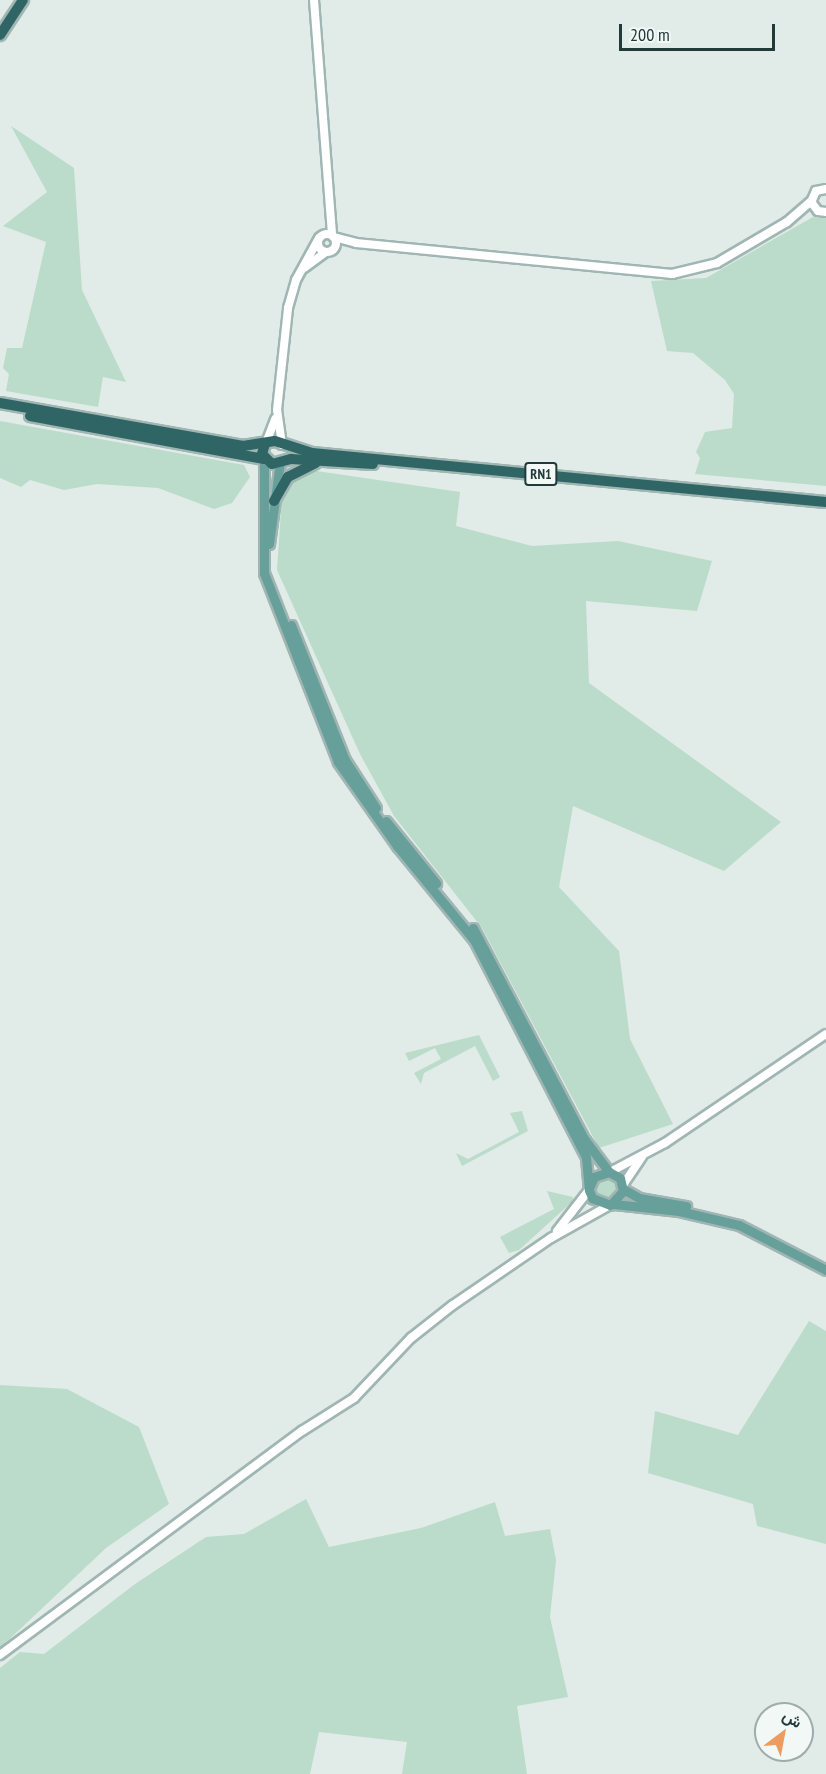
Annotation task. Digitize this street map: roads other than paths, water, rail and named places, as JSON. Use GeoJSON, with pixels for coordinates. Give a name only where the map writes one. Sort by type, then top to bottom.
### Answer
{"type":"FeatureCollection","features":[{"type":"Feature","properties":{"kind":"highway"},"geometry":{"type":"LineString","coordinates":[[0,35],[23,0]]}},
{"type":"Feature","properties":{"kind":"highway","name":"RN1"},"geometry":{"type":"LineString","coordinates":[[0,403],[243,446],[276,441],[312,453],[826,502]]}},
{"type":"Feature","properties":{"kind":"highway","name":"RN1"},"geometry":{"type":"LineString","coordinates":[[0,410],[280,462],[321,461],[826,508]]}},
{"type":"Feature","properties":{"kind":"highway"},"geometry":{"type":"LineString","coordinates":[[264,459],[266,443]]}},
{"type":"Feature","properties":{"kind":"highway"},"geometry":{"type":"LineString","coordinates":[[280,462],[283,445]]}},
{"type":"Feature","properties":{"kind":"highway"},"geometry":{"type":"LineString","coordinates":[[274,501],[290,474],[321,461]]}},
{"type":"Feature","properties":{"kind":"main road"},"geometry":{"type":"LineString","coordinates":[[264,459],[264,573],[338,762],[397,846],[474,940],[586,1157],[590,1188],[595,1201],[679,1211],[739,1225],[826,1270]]}},
{"type":"Feature","properties":{"kind":"main road"},"geometry":{"type":"LineString","coordinates":[[280,462],[274,501],[270,572],[347,764],[396,835],[473,927],[585,1140],[623,1187],[639,1198],[741,1220],[826,1263]]}},
{"type":"Feature","properties":{"kind":"main road"},"geometry":{"type":"LineString","coordinates":[[590,1188],[598,1173],[610,1172]]}},
{"type":"Feature","properties":{"kind":"main road"},"geometry":{"type":"LineString","coordinates":[[612,1204],[623,1187]]}},
{"type":"Feature","properties":{"kind":"street"},"geometry":{"type":"LineString","coordinates":[[314,0],[333,236],[330,251]]}},
{"type":"Feature","properties":{"kind":"street"},"geometry":{"type":"LineString","coordinates":[[320,237],[333,236],[356,243],[672,274],[717,263],[787,222],[812,200],[816,191],[826,189]]}},
{"type":"Feature","properties":{"kind":"street"},"geometry":{"type":"LineString","coordinates":[[787,222],[822,212],[812,200]]}},
{"type":"Feature","properties":{"kind":"street"},"geometry":{"type":"LineString","coordinates":[[283,445],[278,410],[288,308],[301,270],[320,237],[331,211]]}},
{"type":"Feature","properties":{"kind":"street"},"geometry":{"type":"LineString","coordinates":[[320,237],[318,247],[330,251]]}},
{"type":"Feature","properties":{"kind":"street"},"geometry":{"type":"LineString","coordinates":[[301,270],[330,251],[356,243]]}},
{"type":"Feature","properties":{"kind":"street"},"geometry":{"type":"LineString","coordinates":[[266,443],[278,410]]}},
{"type":"Feature","properties":{"kind":"street"},"geometry":{"type":"LineString","coordinates":[[610,1172],[643,1157],[826,1034]]}},
{"type":"Feature","properties":{"kind":"street"},"geometry":{"type":"LineString","coordinates":[[623,1187],[643,1157]]}},
{"type":"Feature","properties":{"kind":"street"},"geometry":{"type":"LineString","coordinates":[[551,1238],[590,1188]]}},
{"type":"Feature","properties":{"kind":"street"},"geometry":{"type":"LineString","coordinates":[[0,1655],[302,1431],[347,1403],[411,1338],[551,1238],[612,1204]]}}]}
